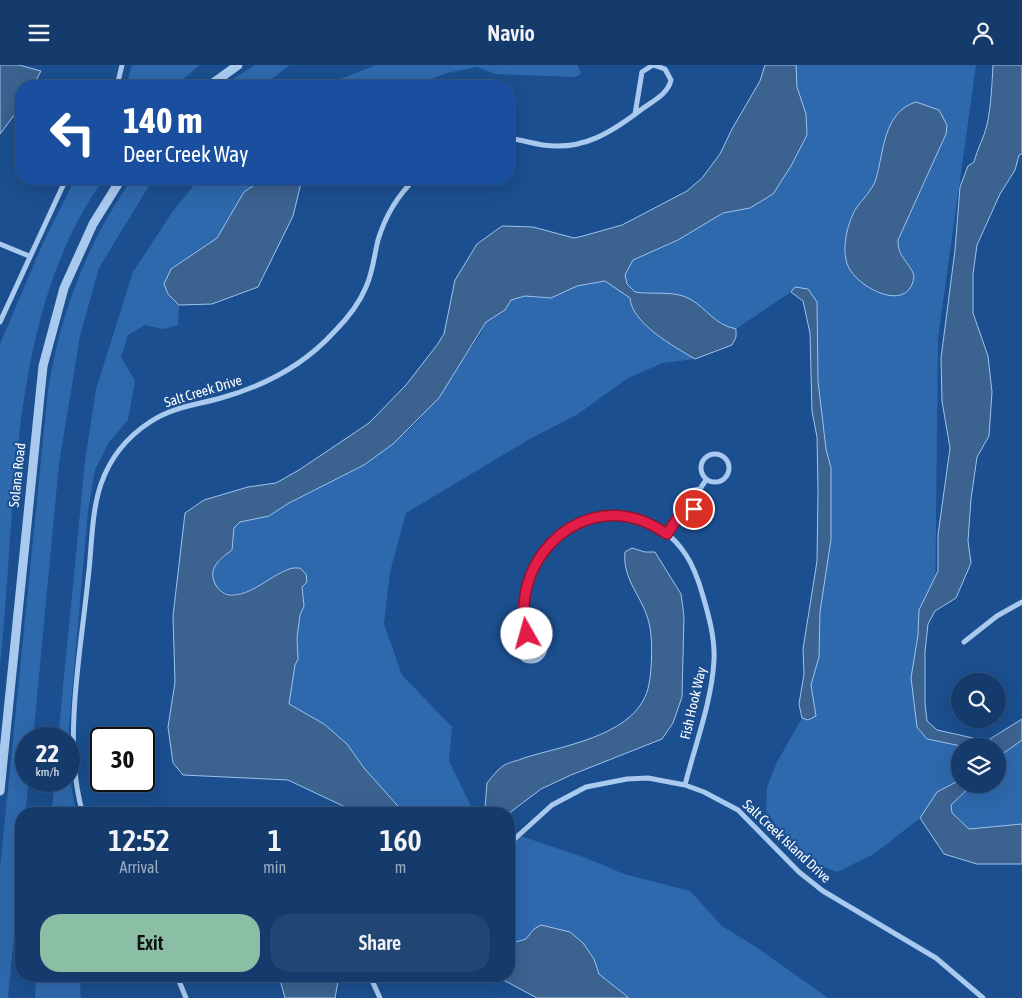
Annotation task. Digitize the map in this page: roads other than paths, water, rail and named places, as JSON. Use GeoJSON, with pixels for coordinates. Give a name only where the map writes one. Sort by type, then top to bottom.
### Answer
{"type":"FeatureCollection","features":[{"type":"Feature","properties":{"kind":"street"},"geometry":{"type":"LineString","coordinates":[[118,80],[122,65]]}},
{"type":"Feature","properties":{"kind":"street"},"geometry":{"type":"LineString","coordinates":[[217,80],[238,65]]}},
{"type":"Feature","properties":{"kind":"street"},"geometry":{"type":"LineString","coordinates":[[515,139],[542,145],[573,145],[606,135],[635,114],[666,91],[670,86],[671,80],[665,69],[653,65],[642,72],[635,114]]}},
{"type":"Feature","properties":{"kind":"street"},"geometry":{"type":"LineString","coordinates":[[0,322],[63,185]]}},
{"type":"Feature","properties":{"kind":"street","name":"Solana Road"},"geometry":{"type":"LineString","coordinates":[[0,791],[43,366],[55,313],[67,280],[93,225],[117,185]]}},
{"type":"Feature","properties":{"kind":"street","name":"Salt Creek Drive"},"geometry":{"type":"LineString","coordinates":[[82,807],[74,765],[76,703],[96,503],[108,468],[125,443],[135,433],[164,414],[181,407],[241,392],[266,382],[300,362],[318,348],[334,332],[359,301],[372,269],[386,220],[399,197],[410,185]]}},
{"type":"Feature","properties":{"kind":"street"},"geometry":{"type":"LineString","coordinates":[[0,243],[30,256]]}},
{"type":"Feature","properties":{"kind":"street"},"geometry":{"type":"LineString","coordinates":[[711,455],[721,456],[728,465],[727,476],[717,482],[706,480],[701,473],[702,461],[711,455]]}},
{"type":"Feature","properties":{"kind":"street"},"geometry":{"type":"LineString","coordinates":[[678,517],[687,515],[697,506],[700,489],[706,480]]}},
{"type":"Feature","properties":{"kind":"street"},"geometry":{"type":"LineString","coordinates":[[667,534],[678,517],[680,498],[689,491],[700,489]]}},
{"type":"Feature","properties":{"kind":"street","name":"Fish Hook Way"},"geometry":{"type":"LineString","coordinates":[[527,634],[524,616],[527,582],[540,554],[560,534],[587,521],[613,517],[639,519],[667,534],[686,554],[693,567],[701,587],[713,635],[712,683],[685,785]]}},
{"type":"Feature","properties":{"kind":"street"},"geometry":{"type":"LineString","coordinates":[[964,642],[997,616],[1022,602]]}},
{"type":"Feature","properties":{"kind":"street"},"geometry":{"type":"LineString","coordinates":[[527,634],[537,635],[544,643],[544,652],[536,660],[525,660],[517,651],[518,640],[527,634]]}},
{"type":"Feature","properties":{"kind":"street","name":"Salt Creek Island Drive"},"geometry":{"type":"LineString","coordinates":[[515,839],[552,805],[586,787],[620,780],[648,778],[685,785],[704,791],[738,810],[798,872],[823,891],[936,957],[983,998]]}},
{"type":"Feature","properties":{"kind":"street"},"geometry":{"type":"LineString","coordinates":[[179,982],[186,998]]}},
{"type":"Feature","properties":{"kind":"street"},"geometry":{"type":"LineString","coordinates":[[373,982],[380,998]]}}]}
